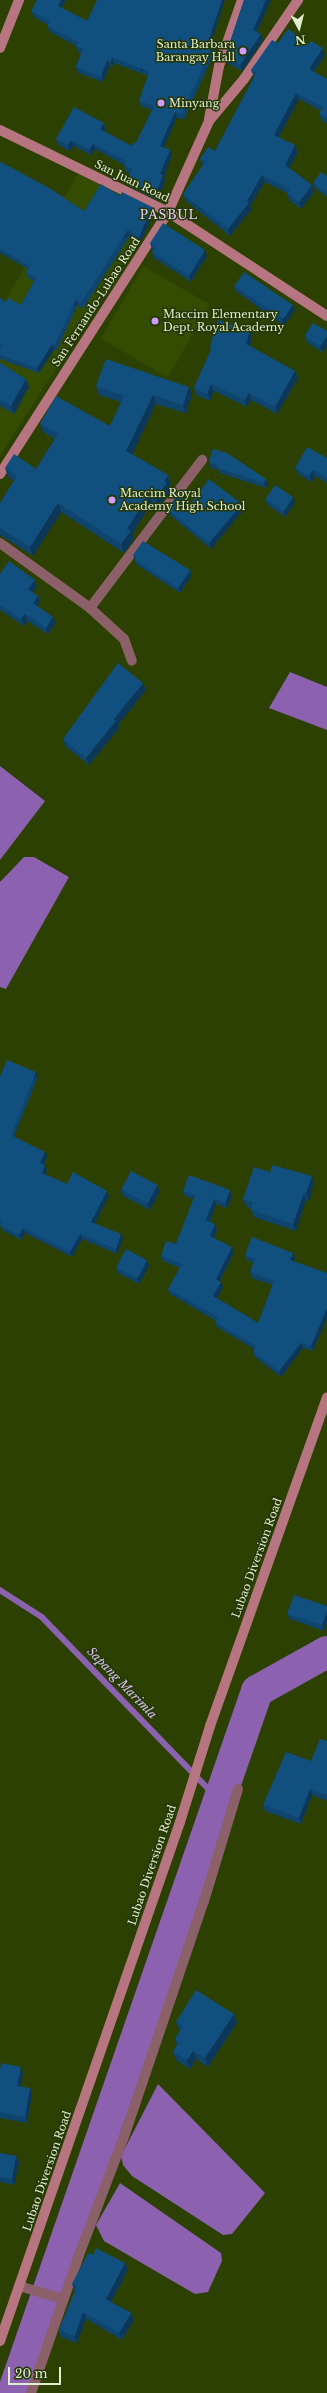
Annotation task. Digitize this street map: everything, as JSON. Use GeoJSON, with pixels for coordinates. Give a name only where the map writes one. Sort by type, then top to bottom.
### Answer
{"type":"FeatureCollection","features":[{"type":"Feature","properties":{"kind":"street"},"geometry":{"type":"LineString","coordinates":[[0,48],[19,0]]}},
{"type":"Feature","properties":{"kind":"street"},"geometry":{"type":"LineString","coordinates":[[209,121],[219,66],[242,0]]}},
{"type":"Feature","properties":{"kind":"street","name":"San Fernando-Lubao Road"},"geometry":{"type":"LineString","coordinates":[[0,474],[168,212],[209,121],[244,79],[298,0]]}},
{"type":"Feature","properties":{"kind":"street","name":"San Juan Road"},"geometry":{"type":"LineString","coordinates":[[0,130],[168,212],[327,316]]}},
{"type":"Feature","properties":{"kind":"street"},"geometry":{"type":"LineString","coordinates":[[90,608],[202,460]]}},
{"type":"Feature","properties":{"kind":"street"},"geometry":{"type":"LineString","coordinates":[[0,543],[90,608],[124,639],[132,661]]}},
{"type":"Feature","properties":{"kind":"street","name":"Lubao Diversion Road"},"geometry":{"type":"LineString","coordinates":[[0,2341],[24,2288],[180,1822],[210,1726],[327,1396]]}},
{"type":"Feature","properties":{"kind":"street"},"geometry":{"type":"LineString","coordinates":[[31,2393],[61,2299],[125,2134],[204,1901],[238,1789]]}},
{"type":"Feature","properties":{"kind":"street"},"geometry":{"type":"LineString","coordinates":[[24,2288],[61,2299]]}},
{"type":"Feature","properties":{"kind":"shaded area"},"geometry":{"type":"Polygon","coordinates":[[[78,174],[133,201],[116,227],[138,240],[0,456],[0,310],[78,174]]]}},
{"type":"Feature","properties":{"kind":"shaded area","name":"Maccim Elementary Dept. Royal Academy"},"geometry":{"type":"Polygon","coordinates":[[[143,266],[210,304],[168,377],[101,339],[143,266]]]}},
{"type":"Feature","properties":{"kind":"shaded area"},"geometry":{"type":"Polygon","coordinates":[[[290,672],[327,687],[327,730],[269,708],[290,672]]]}},
{"type":"Feature","properties":{"kind":"shaded area"},"geometry":{"type":"Polygon","coordinates":[[[0,766],[45,801],[0,860],[0,766]]]}},
{"type":"Feature","properties":{"kind":"shaded area"},"geometry":{"type":"Polygon","coordinates":[[[24,857],[34,857],[69,877],[6,989],[0,987],[0,882],[24,857]]]}},
{"type":"Feature","properties":{"kind":"shaded area"},"geometry":{"type":"Polygon","coordinates":[[[158,2084],[265,2193],[232,2234],[223,2235],[132,2176],[123,2165],[121,2156],[158,2084]]]}},
{"type":"Feature","properties":{"kind":"shaded area"},"geometry":{"type":"Polygon","coordinates":[[[120,2183],[221,2253],[222,2261],[208,2292],[195,2294],[104,2241],[96,2225],[120,2183]]]}},
{"type":"Feature","properties":{"kind":"building"},"geometry":{"type":"Polygon","coordinates":[[[37,0],[61,0],[58,6],[87,21],[97,0],[222,0],[209,39],[215,41],[182,114],[175,112],[160,146],[170,150],[160,174],[163,175],[156,194],[127,180],[132,169],[124,166],[126,161],[93,144],[89,150],[71,140],[68,145],[56,139],[74,107],[104,123],[100,129],[132,146],[133,142],[136,143],[154,106],[139,101],[149,72],[112,57],[111,61],[107,60],[101,77],[76,67],[83,49],[76,46],[78,42],[47,26],[50,21],[31,11],[37,0]]]}},
{"type":"Feature","properties":{"kind":"building"},"geometry":{"type":"Polygon","coordinates":[[[244,0],[266,0],[253,30],[261,34],[240,65],[225,57],[244,0]]]}},
{"type":"Feature","properties":{"kind":"building"},"geometry":{"type":"Polygon","coordinates":[[[288,29],[309,44],[311,41],[323,48],[309,69],[327,79],[327,118],[319,114],[323,107],[296,93],[274,135],[295,145],[285,165],[312,185],[299,202],[287,193],[290,189],[262,175],[247,201],[249,203],[228,229],[183,194],[205,162],[200,159],[208,147],[215,151],[256,73],[251,70],[272,40],[278,43],[288,29]]]}},
{"type":"Feature","properties":{"kind":"building"},"geometry":{"type":"Polygon","coordinates":[[[1,162],[49,188],[84,211],[101,184],[120,196],[122,192],[152,207],[139,237],[128,230],[81,303],[76,300],[54,346],[52,344],[37,368],[0,355],[2,345],[0,344],[0,298],[6,302],[8,298],[21,305],[36,278],[26,272],[30,266],[0,249],[1,162]]]}},
{"type":"Feature","properties":{"kind":"building"},"geometry":{"type":"Polygon","coordinates":[[[321,172],[327,176],[327,193],[313,183],[321,172]]]}},
{"type":"Feature","properties":{"kind":"building"},"geometry":{"type":"Polygon","coordinates":[[[163,223],[205,250],[189,276],[152,252],[156,247],[150,243],[163,223]]]}},
{"type":"Feature","properties":{"kind":"building"},"geometry":{"type":"Polygon","coordinates":[[[244,272],[293,305],[283,319],[234,286],[244,272]]]}},
{"type":"Feature","properties":{"kind":"building"},"geometry":{"type":"Polygon","coordinates":[[[218,320],[250,330],[246,344],[295,371],[275,407],[249,393],[245,400],[211,384],[207,394],[194,388],[212,347],[210,346],[218,320]]]}},
{"type":"Feature","properties":{"kind":"building"},"geometry":{"type":"Polygon","coordinates":[[[313,323],[327,331],[327,336],[320,347],[305,336],[313,323]]]}},
{"type":"Feature","properties":{"kind":"building"},"geometry":{"type":"Polygon","coordinates":[[[106,359],[189,387],[183,405],[153,395],[126,451],[168,475],[164,481],[167,483],[155,498],[149,494],[127,529],[131,531],[121,544],[58,503],[30,547],[0,528],[0,503],[17,476],[5,468],[14,454],[36,469],[58,434],[40,424],[56,396],[110,426],[124,396],[96,386],[106,359]]]}},
{"type":"Feature","properties":{"kind":"building"},"geometry":{"type":"Polygon","coordinates":[[[0,363],[26,379],[11,406],[0,400],[0,363]]]}},
{"type":"Feature","properties":{"kind":"building"},"geometry":{"type":"Polygon","coordinates":[[[307,447],[327,458],[327,478],[313,470],[309,476],[295,468],[307,447]]]}},
{"type":"Feature","properties":{"kind":"building"},"geometry":{"type":"Polygon","coordinates":[[[213,449],[227,453],[266,479],[264,483],[218,468],[219,466],[209,462],[213,449]]]}},
{"type":"Feature","properties":{"kind":"building"},"geometry":{"type":"Polygon","coordinates":[[[209,479],[242,504],[209,543],[167,509],[178,494],[191,503],[209,479]]]}},
{"type":"Feature","properties":{"kind":"building"},"geometry":{"type":"Polygon","coordinates":[[[275,485],[293,497],[284,511],[265,499],[275,485]]]}},
{"type":"Feature","properties":{"kind":"building"},"geometry":{"type":"Polygon","coordinates":[[[143,541],[190,570],[178,588],[135,560],[137,557],[133,555],[143,541]]]}},
{"type":"Feature","properties":{"kind":"building"},"geometry":{"type":"Polygon","coordinates":[[[9,561],[35,580],[28,589],[38,596],[33,603],[53,617],[46,628],[25,614],[21,619],[0,605],[0,574],[9,561]]]}},
{"type":"Feature","properties":{"kind":"building"},"geometry":{"type":"Polygon","coordinates":[[[118,663],[143,683],[114,719],[116,721],[86,758],[63,739],[118,663]]]}},
{"type":"Feature","properties":{"kind":"building"},"geometry":{"type":"Polygon","coordinates":[[[7,1060],[36,1072],[11,1135],[45,1152],[40,1163],[45,1165],[42,1173],[67,1184],[73,1172],[107,1191],[91,1222],[121,1234],[116,1249],[80,1234],[70,1252],[23,1228],[19,1235],[0,1225],[2,1221],[0,1220],[0,1076],[7,1060]]]}},
{"type":"Feature","properties":{"kind":"building"},"geometry":{"type":"Polygon","coordinates":[[[272,1165],[312,1176],[293,1224],[251,1210],[253,1202],[243,1199],[254,1167],[270,1172],[272,1165]]]}},
{"type":"Feature","properties":{"kind":"building"},"geometry":{"type":"Polygon","coordinates":[[[131,1171],[157,1185],[148,1204],[121,1190],[131,1171]]]}},
{"type":"Feature","properties":{"kind":"building"},"geometry":{"type":"Polygon","coordinates":[[[189,1175],[230,1190],[225,1203],[214,1199],[206,1220],[215,1224],[210,1236],[232,1247],[216,1279],[221,1282],[213,1296],[258,1323],[274,1281],[250,1272],[255,1259],[245,1255],[252,1237],[293,1253],[290,1260],[327,1273],[327,1308],[311,1346],[301,1343],[279,1371],[253,1352],[256,1346],[215,1322],[218,1317],[168,1289],[182,1264],[161,1256],[166,1241],[176,1244],[195,1195],[183,1191],[189,1175]]]}},
{"type":"Feature","properties":{"kind":"building"},"geometry":{"type":"Polygon","coordinates":[[[126,1249],[147,1260],[137,1279],[116,1268],[126,1249]]]}},
{"type":"Feature","properties":{"kind":"building"},"geometry":{"type":"Polygon","coordinates":[[[294,1595],[327,1606],[327,1611],[322,1625],[287,1614],[294,1595]]]}},
{"type":"Feature","properties":{"kind":"building"},"geometry":{"type":"Polygon","coordinates":[[[320,1739],[327,1741],[327,1795],[310,1789],[299,1818],[263,1805],[286,1752],[311,1761],[320,1739]]]}},
{"type":"Feature","properties":{"kind":"building"},"geometry":{"type":"Polygon","coordinates":[[[196,1990],[234,2014],[205,2058],[193,2051],[187,2060],[173,2052],[179,2042],[175,2039],[183,2026],[176,2022],[196,1990]]]}},
{"type":"Feature","properties":{"kind":"building"},"geometry":{"type":"Polygon","coordinates":[[[1,2063],[21,2067],[17,2086],[30,2088],[25,2117],[0,2112],[1,2063]]]}},
{"type":"Feature","properties":{"kind":"building"},"geometry":{"type":"Polygon","coordinates":[[[0,2153],[16,2156],[12,2179],[0,2177],[0,2153]]]}},
{"type":"Feature","properties":{"kind":"building"},"geometry":{"type":"Polygon","coordinates":[[[96,2248],[125,2263],[106,2299],[131,2313],[119,2333],[83,2312],[75,2336],[59,2330],[77,2286],[72,2284],[88,2253],[93,2255],[96,2248]]]}},
{"type":"Feature","properties":{"kind":"waterway","name":"Sapang Marimla"},"geometry":{"type":"LineString","coordinates":[[0,1590],[42,1617],[220,1801]]}},
{"type":"Feature","properties":{"kind":"waterway"},"geometry":{"type":"LineString","coordinates":[[13,2393],[257,1691],[327,1652]]}},
{"type":"Feature","properties":{"kind":"place","name":"Santa Barbara Barangay Hall"},"geometry":{"type":"Point","coordinates":[243,51]}},
{"type":"Feature","properties":{"kind":"place","name":"Minyang"},"geometry":{"type":"Point","coordinates":[161,103]}},
{"type":"Feature","properties":{"kind":"place","name":"Maccim Elementary Dept. Royal Academy"},"geometry":{"type":"Point","coordinates":[155,321]}},
{"type":"Feature","properties":{"kind":"place","name":"Maccim Royal Academy High School"},"geometry":{"type":"Point","coordinates":[112,500]}},
{"type":"Feature","properties":{"kind":"district","name":"PASBUL"},"geometry":{"type":"Point","coordinates":[169,215]}}]}
